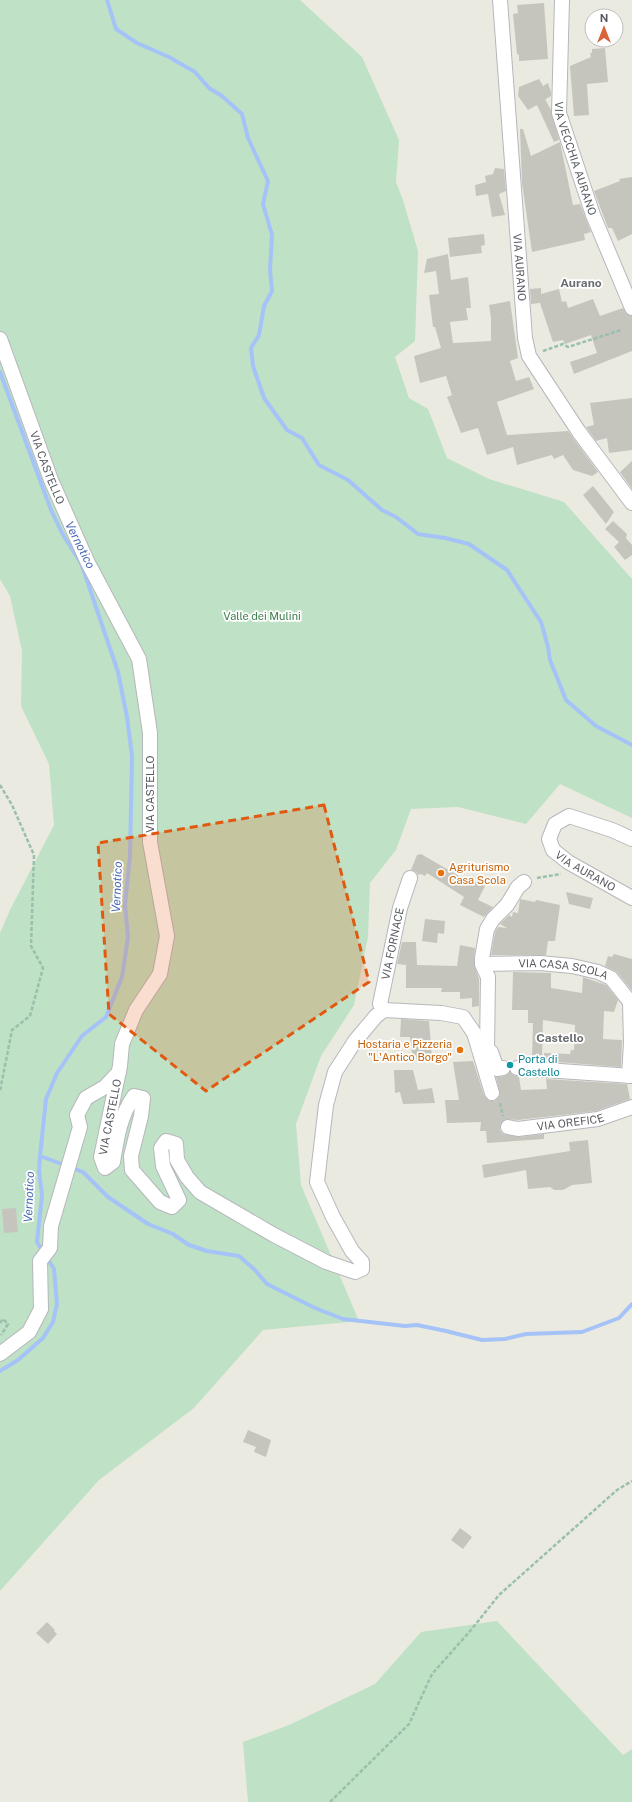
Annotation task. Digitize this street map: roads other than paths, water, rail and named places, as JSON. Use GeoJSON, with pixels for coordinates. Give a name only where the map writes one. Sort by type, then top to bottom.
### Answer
{"type":"FeatureCollection","features":[{"type":"Feature","properties":{"kind":"street","name":"VIA AURANO"},"geometry":{"type":"LineString","coordinates":[[500,0],[525,338],[529,356],[579,432],[632,503]]}},
{"type":"Feature","properties":{"kind":"street","name":"VIA VECCHIA AURANO"},"geometry":{"type":"LineString","coordinates":[[562,0],[559,113],[593,215],[632,308]]}},
{"type":"Feature","properties":{"kind":"street","name":"VIA CASTELLO"},"geometry":{"type":"LineString","coordinates":[[0,339],[50,480],[87,562],[139,659],[150,733],[150,842],[167,936],[160,974],[136,1010],[122,1044],[119,1071],[101,1157],[104,1168],[113,1162],[119,1125],[127,1105],[134,1096],[143,1098],[141,1116],[131,1156],[132,1170],[160,1202],[172,1208],[179,1200],[163,1166],[161,1148],[166,1140],[176,1144],[177,1160],[187,1177],[200,1192],[274,1235],[344,1270],[355,1272],[362,1269],[362,1262],[352,1251],[333,1218],[317,1182],[326,1105],[335,1072],[355,1041],[376,1016],[384,1010]]}},
{"type":"Feature","properties":{"kind":"street","name":"VIA AURANO"},"geometry":{"type":"LineString","coordinates":[[632,839],[612,830],[569,816],[555,824],[548,839],[553,850],[568,862],[632,898]]}},
{"type":"Feature","properties":{"kind":"street","name":"VIA FORNACE"},"geometry":{"type":"LineString","coordinates":[[384,1010],[380,1004],[400,908],[410,878]]}},
{"type":"Feature","properties":{"kind":"street"},"geometry":{"type":"LineString","coordinates":[[492,1094],[482,1046],[488,977],[482,964],[487,929],[493,919],[507,905],[515,891],[524,882]]}},
{"type":"Feature","properties":{"kind":"street","name":"VIA CASA SCOLA"},"geometry":{"type":"LineString","coordinates":[[482,964],[540,963],[565,965],[598,972],[611,978],[630,1002],[630,1076]]}},
{"type":"Feature","properties":{"kind":"street"},"geometry":{"type":"LineString","coordinates":[[384,1010],[441,1013],[463,1017],[482,1046],[491,1052],[497,1069],[510,1068],[630,1076]]}},
{"type":"Feature","properties":{"kind":"street"},"geometry":{"type":"LineString","coordinates":[[0,1354],[29,1332],[41,1309],[40,1261],[50,1248],[51,1226],[80,1127],[77,1115],[86,1098],[105,1088],[119,1071]]}},
{"type":"Feature","properties":{"kind":"street","name":"VIA OREFICE"},"geometry":{"type":"LineString","coordinates":[[508,1127],[518,1129],[598,1118],[632,1107]]}},
{"type":"Feature","properties":{"kind":"waterway"},"geometry":{"type":"LineString","coordinates":[[107,0],[116,29],[137,43],[169,57],[195,72],[209,88],[222,96],[242,114],[248,138],[268,181],[263,204],[272,235],[270,270],[272,291],[264,306],[259,335],[251,348],[253,366],[264,398],[287,430],[302,438],[319,465],[348,480],[382,510],[396,517],[418,534],[445,538],[469,544],[507,570],[541,622],[550,660],[566,700],[596,726],[632,745]]}},
{"type":"Feature","properties":{"kind":"waterway","name":"Vernotico"},"geometry":{"type":"LineString","coordinates":[[0,372],[51,510],[63,535],[81,563],[118,672],[127,717],[132,756],[130,856],[125,905],[128,937],[122,977],[106,1017],[82,1036],[57,1073],[46,1099],[39,1171],[42,1195],[37,1242],[54,1269],[57,1304],[53,1322],[43,1338],[18,1360],[0,1371]]}},
{"type":"Feature","properties":{"kind":"waterway"},"geometry":{"type":"LineString","coordinates":[[40,1156],[83,1172],[108,1197],[148,1224],[173,1234],[189,1245],[207,1251],[239,1256],[255,1270],[267,1284],[315,1308],[343,1319],[405,1326],[417,1325],[482,1340],[505,1339],[526,1334],[582,1332],[619,1318],[632,1304]]}},
{"type":"Feature","properties":{"kind":"place","name":"Agriturismo Casa Scola"},"geometry":{"type":"Point","coordinates":[441,873]}},
{"type":"Feature","properties":{"kind":"place","name":"Hostaria e Pizzeria \"L'Antico Borgo\""},"geometry":{"type":"Point","coordinates":[460,1050]}},
{"type":"Feature","properties":{"kind":"place","name":"Porta di Castello"},"geometry":{"type":"Point","coordinates":[510,1065]}},
{"type":"Feature","properties":{"kind":"district","name":"Aurano"},"geometry":{"type":"Point","coordinates":[581,283]}},
{"type":"Feature","properties":{"kind":"district","name":"Castello"},"geometry":{"type":"Point","coordinates":[560,1038]}},
{"type":"Feature","properties":{"kind":"park label","name":"Valle dei Mulini"},"geometry":{"type":"Point","coordinates":[262,616]}}]}
